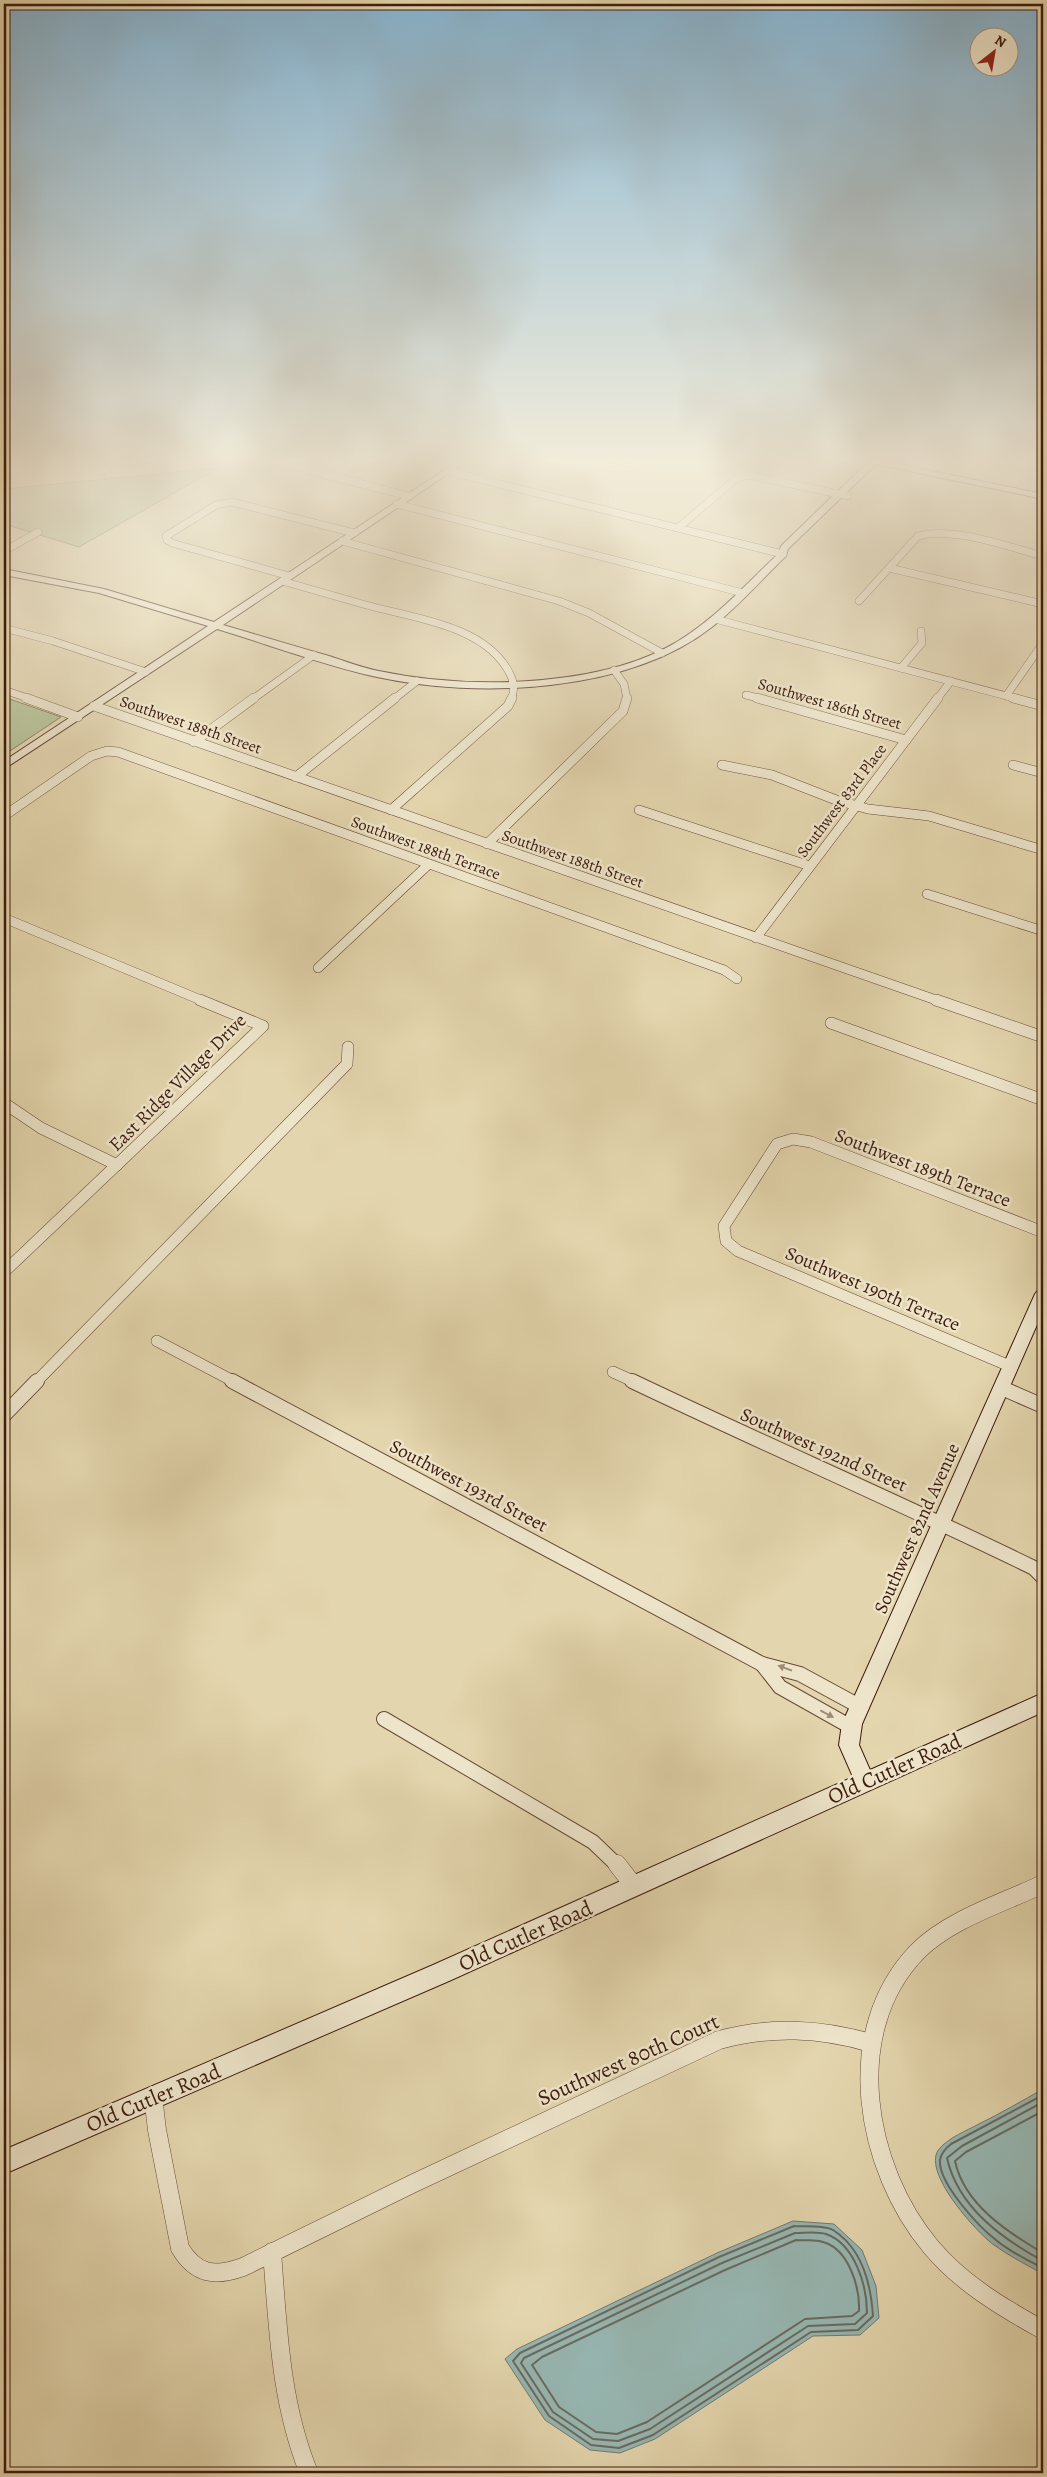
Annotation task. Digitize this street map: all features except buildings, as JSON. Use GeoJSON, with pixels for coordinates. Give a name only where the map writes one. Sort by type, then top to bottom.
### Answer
{"type":"FeatureCollection","features":[{"type":"Feature","properties":{"kind":"street"},"geometry":{"type":"LineString","coordinates":[[28,577],[92,589],[367,671],[456,685],[513,685],[565,680],[614,670],[662,653],[692,637],[715,619],[759,577]]}},
{"type":"Feature","properties":{"kind":"street"},"geometry":{"type":"LineString","coordinates":[[278,577],[465,634],[485,645],[500,659],[512,675],[514,696],[508,706],[391,810]]}},
{"type":"Feature","properties":{"kind":"street"},"geometry":{"type":"LineString","coordinates":[[4,766],[290,577]]}},
{"type":"Feature","properties":{"kind":"street"},"geometry":{"type":"LineString","coordinates":[[471,577],[559,601],[589,613],[662,653]]}},
{"type":"Feature","properties":{"kind":"street"},"geometry":{"type":"LineString","coordinates":[[682,577],[743,592]]}},
{"type":"Feature","properties":{"kind":"street"},"geometry":{"type":"LineString","coordinates":[[859,601],[881,577]]}},
{"type":"Feature","properties":{"kind":"street"},"geometry":{"type":"LineString","coordinates":[[926,577],[1043,604]]}},
{"type":"Feature","properties":{"kind":"street"},"geometry":{"type":"LineString","coordinates":[[715,619],[1043,706]]}},
{"type":"Feature","properties":{"kind":"street"},"geometry":{"type":"LineString","coordinates":[[4,628],[53,640],[146,672]]}},
{"type":"Feature","properties":{"kind":"street"},"geometry":{"type":"LineString","coordinates":[[902,668],[922,643],[921,631]]}},
{"type":"Feature","properties":{"kind":"street"},"geometry":{"type":"LineString","coordinates":[[1006,696],[1042,645]]}},
{"type":"Feature","properties":{"kind":"street"},"geometry":{"type":"LineString","coordinates":[[194,742],[314,655]]}},
{"type":"Feature","properties":{"kind":"street"},"geometry":{"type":"LineString","coordinates":[[487,844],[623,711],[626,704],[626,690],[614,670]]}},
{"type":"Feature","properties":{"kind":"street"},"geometry":{"type":"LineString","coordinates":[[296,777],[417,680]]}},
{"type":"Feature","properties":{"kind":"street","name":"Southwest 83rd Place"},"geometry":{"type":"LineString","coordinates":[[756,938],[951,681]]}},
{"type":"Feature","properties":{"kind":"street"},"geometry":{"type":"LineString","coordinates":[[4,690],[78,717]]}},
{"type":"Feature","properties":{"kind":"street","name":"Southwest 186th Street"},"geometry":{"type":"LineString","coordinates":[[746,695],[906,740]]}},
{"type":"Feature","properties":{"kind":"street","name":"Southwest 188th Street"},"geometry":{"type":"LineString","coordinates":[[94,706],[1043,1037]]}},
{"type":"Feature","properties":{"kind":"street","name":"Southwest 188th Terrace"},"geometry":{"type":"LineString","coordinates":[[4,816],[91,756],[102,752],[121,753],[724,970],[737,979]]}},
{"type":"Feature","properties":{"kind":"street"},"geometry":{"type":"LineString","coordinates":[[722,765],[772,775],[855,806],[887,813],[929,816],[1043,850]]}},
{"type":"Feature","properties":{"kind":"street"},"geometry":{"type":"LineString","coordinates":[[1013,765],[1043,773]]}},
{"type":"Feature","properties":{"kind":"street"},"geometry":{"type":"LineString","coordinates":[[639,810],[810,866]]}},
{"type":"Feature","properties":{"kind":"street"},"geometry":{"type":"LineString","coordinates":[[318,968],[429,864]]}},
{"type":"Feature","properties":{"kind":"street"},"geometry":{"type":"LineString","coordinates":[[927,894],[1043,931]]}},
{"type":"Feature","properties":{"kind":"street","name":"East Ridge Village Drive"},"geometry":{"type":"LineString","coordinates":[[4,918],[263,1026],[4,1272]]}},
{"type":"Feature","properties":{"kind":"street"},"geometry":{"type":"LineString","coordinates":[[831,1023],[1043,1100]]}},
{"type":"Feature","properties":{"kind":"street"},"geometry":{"type":"LineString","coordinates":[[4,1415],[347,1064],[348,1047]]}},
{"type":"Feature","properties":{"kind":"street"},"geometry":{"type":"LineString","coordinates":[[4,1103],[41,1128],[117,1165]]}},
{"type":"Feature","properties":{"kind":"street"},"geometry":{"type":"LineString","coordinates":[[724,1237],[725,1222],[774,1147],[780,1142],[790,1139]]}},
{"type":"Feature","properties":{"kind":"street","name":"Southwest 189th Terrace"},"geometry":{"type":"LineString","coordinates":[[790,1139],[811,1142],[1043,1232]]}},
{"type":"Feature","properties":{"kind":"street","name":"Southwest 190th Terrace"},"geometry":{"type":"LineString","coordinates":[[724,1237],[729,1245],[738,1251],[1012,1367]]}},
{"type":"Feature","properties":{"kind":"street","name":"Southwest 82nd Avenue"},"geometry":{"type":"LineString","coordinates":[[865,1781],[849,1745],[851,1727],[1043,1294]]}},
{"type":"Feature","properties":{"kind":"street","name":"Southwest 193rd Street"},"geometry":{"type":"LineString","coordinates":[[157,1341],[762,1664],[780,1666],[860,1706]]}},
{"type":"Feature","properties":{"kind":"street","name":"Southwest 192nd Street"},"geometry":{"type":"LineString","coordinates":[[614,1372],[827,1473],[942,1524],[1034,1568],[1043,1577]]}},
{"type":"Feature","properties":{"kind":"street"},"geometry":{"type":"LineString","coordinates":[[1002,1388],[1043,1406]]}},
{"type":"Feature","properties":{"kind":"street","name":"Southwest 193rd Street"},"geometry":{"type":"LineString","coordinates":[[762,1664],[772,1680],[795,1697],[851,1727]]}},
{"type":"Feature","properties":{"kind":"street"},"geometry":{"type":"LineString","coordinates":[[795,1697],[804,1677]]}},
{"type":"Feature","properties":{"kind":"street","name":"Old Cutler Road"},"geometry":{"type":"LineString","coordinates":[[4,2162],[441,1973],[1043,1702]]}},
{"type":"Feature","properties":{"kind":"street"},"geometry":{"type":"LineString","coordinates":[[384,1719],[593,1842],[613,1860],[634,1886]]}},
{"type":"Feature","properties":{"kind":"street"},"geometry":{"type":"LineString","coordinates":[[1043,1884],[943,1932],[918,1951],[903,1969],[888,1996],[875,2025],[871,2043],[871,2104],[877,2142],[892,2184],[914,2223],[947,2265],[973,2287],[994,2302],[1043,2330]]}},
{"type":"Feature","properties":{"kind":"street","name":"Southwest 80th Court"},"geometry":{"type":"LineString","coordinates":[[153,2096],[157,2130],[177,2235],[186,2260],[207,2273],[222,2274],[244,2268],[272,2252],[719,2040],[761,2030],[794,2028],[825,2031],[871,2043]]}},
{"type":"Feature","properties":{"kind":"street"},"geometry":{"type":"LineString","coordinates":[[272,2252],[284,2399],[294,2436],[309,2473]]}},
{"type":"Feature","properties":{"kind":"green space"},"geometry":{"type":"Polygon","coordinates":[[[4,697],[61,717],[4,755],[4,697]]]}},
{"type":"Feature","properties":{"kind":"water"},"geometry":{"type":"Polygon","coordinates":[[[1043,2089],[1043,2274],[994,2245],[963,2214],[943,2184],[937,2170],[936,2158],[940,2148],[953,2137],[1043,2089]]]}},
{"type":"Feature","properties":{"kind":"water"},"geometry":{"type":"Polygon","coordinates":[[[793,2221],[834,2224],[862,2250],[876,2286],[879,2318],[860,2335],[813,2336],[655,2439],[620,2453],[590,2450],[545,2420],[505,2359],[517,2349],[717,2253],[793,2221]]]}}]}
